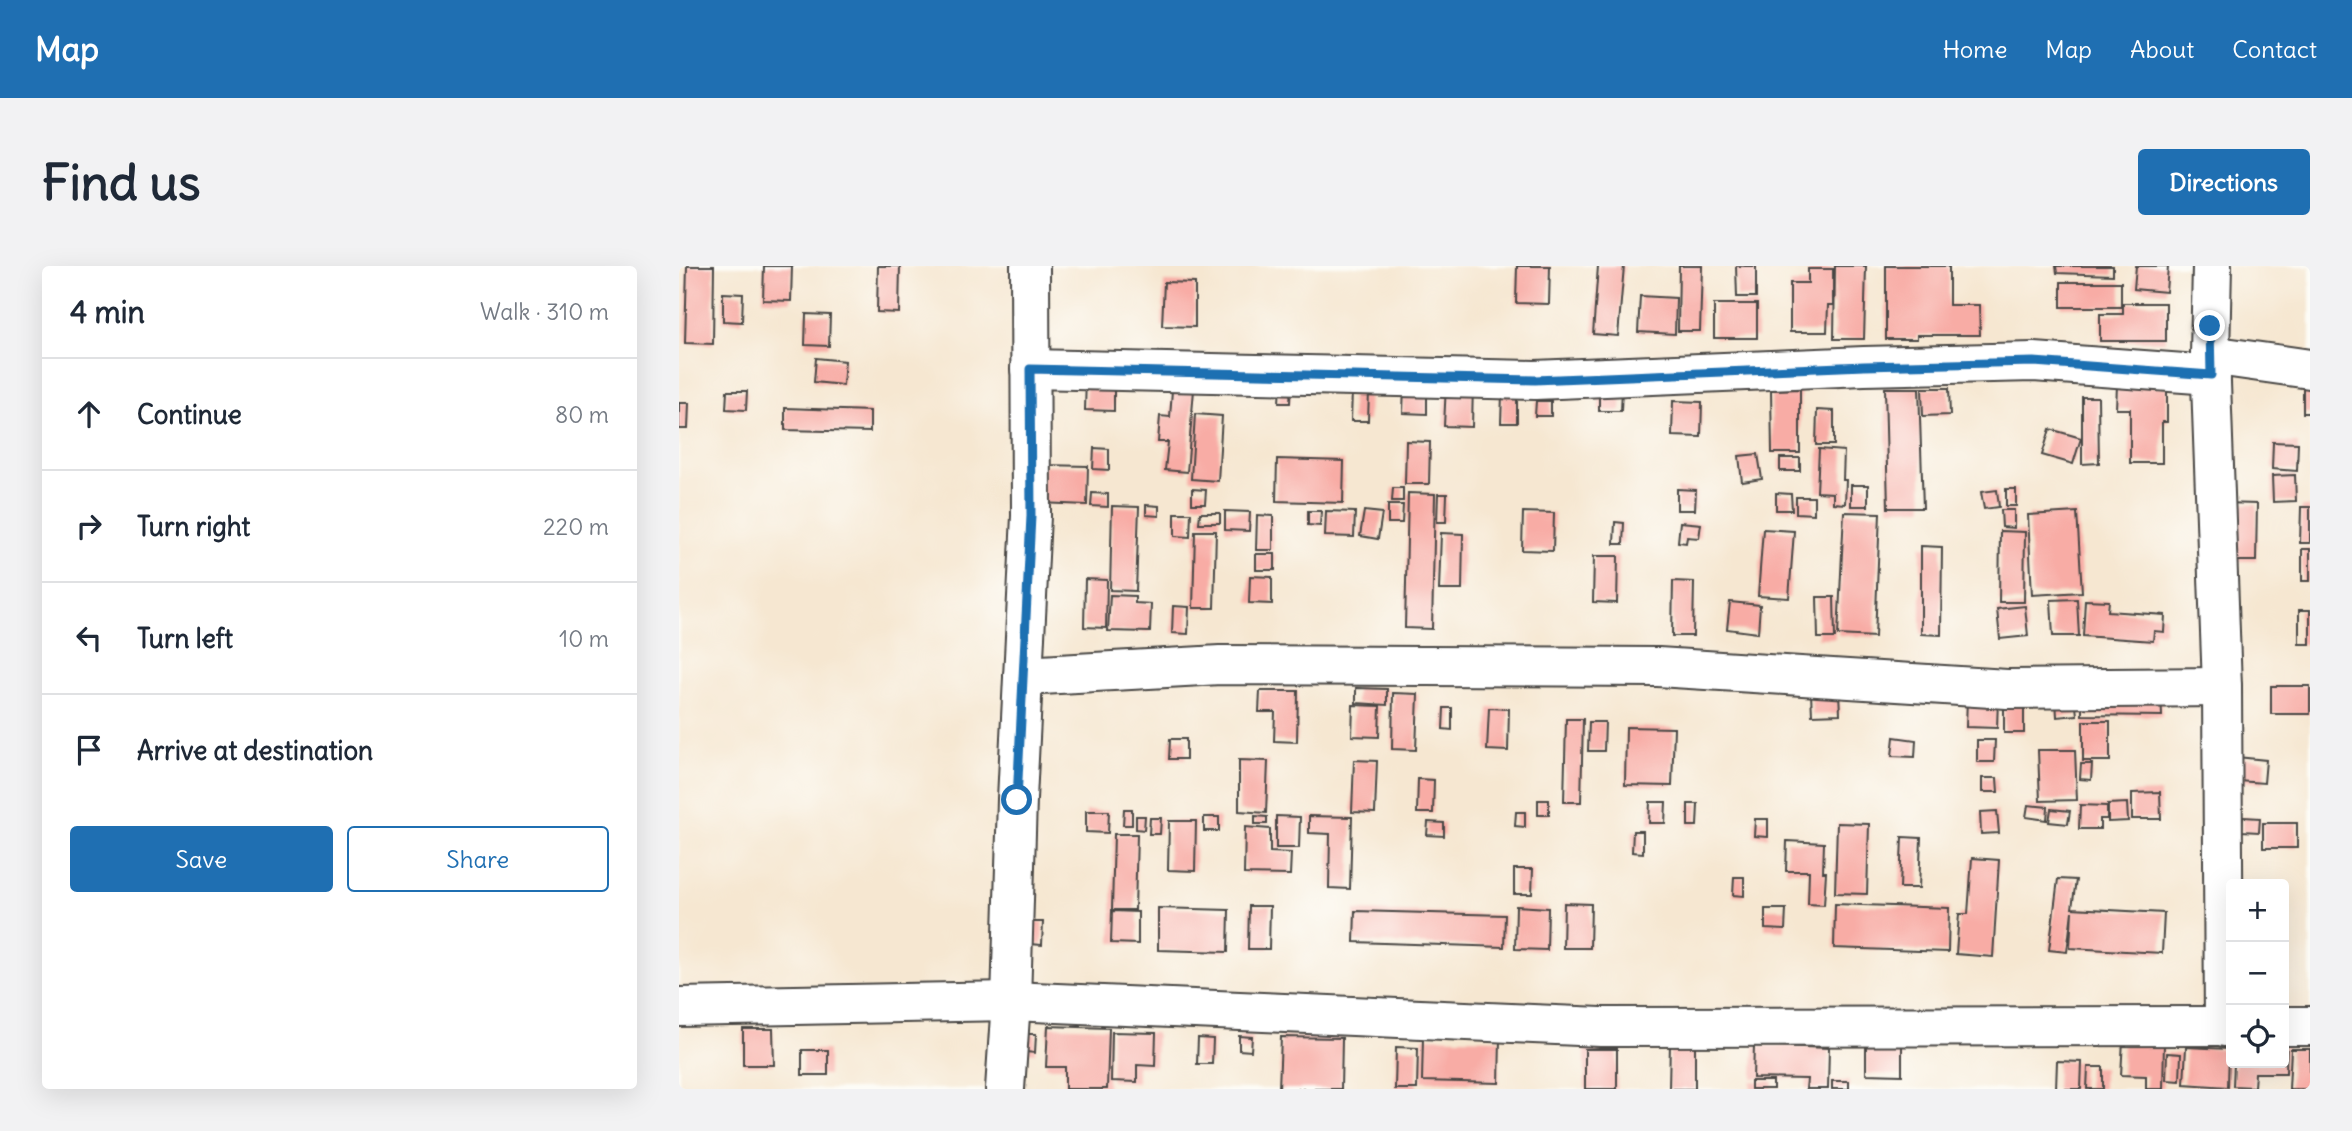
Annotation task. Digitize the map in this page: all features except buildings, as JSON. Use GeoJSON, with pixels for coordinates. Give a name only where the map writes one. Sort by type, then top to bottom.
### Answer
{"type":"FeatureCollection","features":[{"type":"Feature","properties":{"kind":"street"},"geometry":{"type":"LineString","coordinates":[[1005,1089],[1031,516],[1030,266]]}},
{"type":"Feature","properties":{"kind":"street"},"geometry":{"type":"LineString","coordinates":[[2213,266],[2210,365],[2222,687],[2228,1005]]}},
{"type":"Feature","properties":{"kind":"street"},"geometry":{"type":"LineString","coordinates":[[1030,369],[1535,380],[1864,366],[2034,362],[2310,369]]}},
{"type":"Feature","properties":{"kind":"street"},"geometry":{"type":"LineString","coordinates":[[1023,677],[1220,665],[1644,667],[2007,689],[2222,687]]}},
{"type":"Feature","properties":{"kind":"street"},"geometry":{"type":"LineString","coordinates":[[679,1007],[1011,1001],[1601,1027],[2226,1027]]}},
{"type":"Feature","properties":{"kind":"street"},"geometry":{"type":"LineString","coordinates":[[2289,1026],[2310,1026]]}},
{"type":"Feature","properties":{"kind":"route"},"geometry":{"type":"LineString","coordinates":[[1017,800],[1031,516],[1030,369],[1535,380],[1864,366],[2034,362],[2211,375],[2210,326]]}}]}
